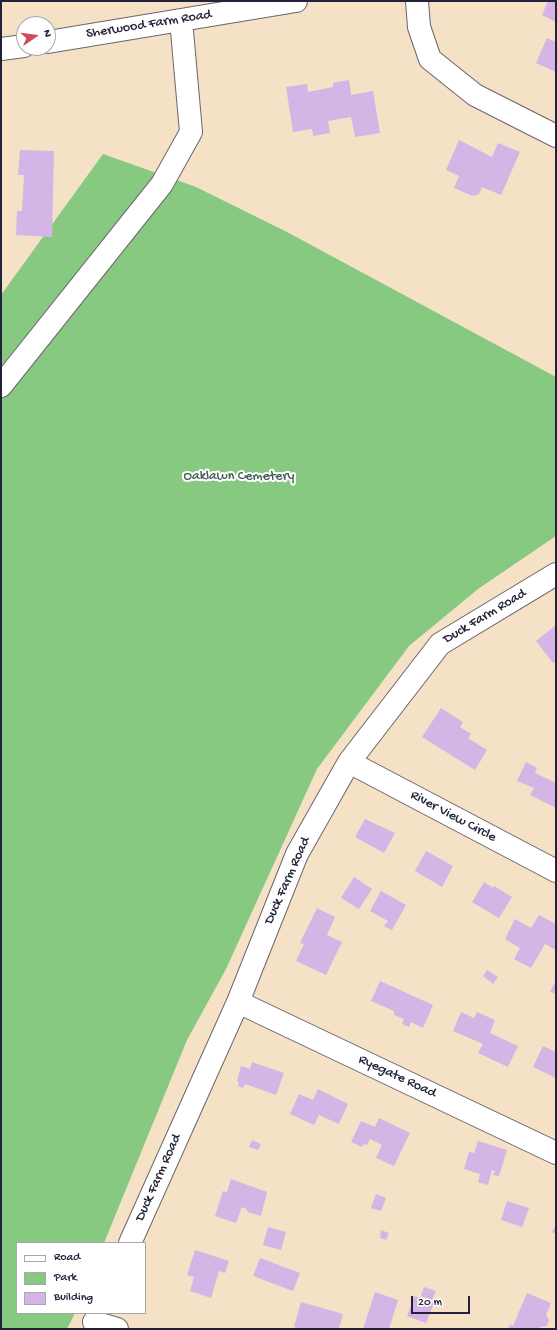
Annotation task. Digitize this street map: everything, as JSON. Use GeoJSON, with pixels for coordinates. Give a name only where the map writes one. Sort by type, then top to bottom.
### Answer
{"type":"FeatureCollection","features":[{"type":"Feature","properties":{"kind":"street","name":"Sherwood Farm Road"},"geometry":{"type":"LineString","coordinates":[[56,41],[296,1]]}},
{"type":"Feature","properties":{"kind":"street"},"geometry":{"type":"LineString","coordinates":[[417,1],[419,26],[430,59],[475,95],[556,136]]}},
{"type":"Feature","properties":{"kind":"street"},"geometry":{"type":"LineString","coordinates":[[1,386],[162,184],[191,132],[181,20]]}},
{"type":"Feature","properties":{"kind":"street"},"geometry":{"type":"LineString","coordinates":[[1,49],[16,47]]}},
{"type":"Feature","properties":{"kind":"street","name":"Duck Farm Road"},"geometry":{"type":"LineString","coordinates":[[130,1242],[238,1002],[297,854],[349,762],[440,644],[556,574]]}},
{"type":"Feature","properties":{"kind":"street","name":"River View Circle"},"geometry":{"type":"LineString","coordinates":[[349,762],[556,871]]}},
{"type":"Feature","properties":{"kind":"street","name":"Ryegate Road"},"geometry":{"type":"LineString","coordinates":[[238,1002],[556,1152]]}},
{"type":"Feature","properties":{"kind":"street"},"geometry":{"type":"LineString","coordinates":[[94,1321],[117,1329]]}},
{"type":"Feature","properties":{"kind":"green space","name":"Oaklawn Cemetery"},"geometry":{"type":"Polygon","coordinates":[[[103,154],[196,187],[287,232],[556,377],[556,536],[478,589],[409,646],[317,769],[226,969],[187,1040],[104,1242],[16,1242],[16,1314],[74,1314],[67,1329],[1,1329],[1,295],[103,154]]]}},
{"type":"Feature","properties":{"kind":"building"},"geometry":{"type":"Polygon","coordinates":[[[548,1],[556,1],[556,22],[542,15],[548,1]]]}},
{"type":"Feature","properties":{"kind":"building"},"geometry":{"type":"Polygon","coordinates":[[[547,38],[556,42],[556,72],[536,63],[547,38]]]}},
{"type":"Feature","properties":{"kind":"building"},"geometry":{"type":"Polygon","coordinates":[[[349,80],[351,95],[373,91],[380,133],[355,137],[351,117],[328,121],[330,133],[313,136],[312,129],[293,132],[286,87],[307,84],[308,92],[333,87],[333,83],[349,80]]]}},
{"type":"Feature","properties":{"kind":"building"},"geometry":{"type":"Polygon","coordinates":[[[459,140],[492,157],[498,143],[520,152],[501,195],[482,187],[479,194],[473,196],[454,188],[459,176],[446,170],[459,140]]]}},
{"type":"Feature","properties":{"kind":"building"},"geometry":{"type":"Polygon","coordinates":[[[20,150],[54,151],[52,237],[16,235],[17,211],[22,211],[24,175],[18,175],[20,150]]]}},
{"type":"Feature","properties":{"kind":"building"},"geometry":{"type":"Polygon","coordinates":[[[556,625],[556,660],[553,663],[536,641],[556,625]]]}},
{"type":"Feature","properties":{"kind":"building"},"geometry":{"type":"Polygon","coordinates":[[[441,708],[463,722],[460,727],[471,734],[468,738],[487,750],[475,770],[422,737],[441,708]]]}},
{"type":"Feature","properties":{"kind":"building"},"geometry":{"type":"Polygon","coordinates":[[[526,762],[537,768],[535,773],[556,783],[556,808],[530,795],[534,788],[517,781],[526,762]]]}},
{"type":"Feature","properties":{"kind":"building"},"geometry":{"type":"Polygon","coordinates":[[[365,819],[395,833],[384,853],[355,837],[365,819]]]}},
{"type":"Feature","properties":{"kind":"building"},"geometry":{"type":"Polygon","coordinates":[[[426,851],[453,866],[442,887],[415,871],[426,851]]]}},
{"type":"Feature","properties":{"kind":"building"},"geometry":{"type":"Polygon","coordinates":[[[354,877],[372,889],[359,909],[341,898],[354,877]]]}},
{"type":"Feature","properties":{"kind":"building"},"geometry":{"type":"Polygon","coordinates":[[[484,882],[512,897],[499,918],[472,902],[484,882]]]}},
{"type":"Feature","properties":{"kind":"building"},"geometry":{"type":"Polygon","coordinates":[[[381,891],[406,905],[392,930],[384,926],[388,921],[370,911],[381,891]]]}},
{"type":"Feature","properties":{"kind":"building"},"geometry":{"type":"Polygon","coordinates":[[[317,908],[335,917],[327,935],[342,942],[326,975],[296,961],[304,944],[300,943],[317,908]]]}},
{"type":"Feature","properties":{"kind":"building"},"geometry":{"type":"Polygon","coordinates":[[[539,915],[556,924],[556,950],[545,944],[531,968],[514,959],[520,948],[505,939],[515,919],[531,928],[539,915]]]}},
{"type":"Feature","properties":{"kind":"building"},"geometry":{"type":"Polygon","coordinates":[[[487,970],[498,977],[493,984],[483,976],[487,970]]]}},
{"type":"Feature","properties":{"kind":"building"},"geometry":{"type":"Polygon","coordinates":[[[556,980],[556,994],[550,992],[556,980]]]}},
{"type":"Feature","properties":{"kind":"building"},"geometry":{"type":"Polygon","coordinates":[[[380,981],[433,1005],[423,1028],[411,1022],[409,1027],[402,1024],[404,1019],[394,1015],[394,1011],[371,1001],[380,981]]]}},
{"type":"Feature","properties":{"kind":"building"},"geometry":{"type":"Polygon","coordinates":[[[461,1012],[474,1018],[477,1012],[495,1020],[490,1033],[518,1046],[508,1067],[478,1053],[483,1044],[453,1031],[461,1012]]]}},
{"type":"Feature","properties":{"kind":"building"},"geometry":{"type":"Polygon","coordinates":[[[543,1046],[556,1052],[556,1078],[533,1067],[543,1046]]]}},
{"type":"Feature","properties":{"kind":"building"},"geometry":{"type":"Polygon","coordinates":[[[252,1062],[284,1073],[276,1095],[245,1084],[243,1088],[238,1086],[239,1082],[237,1081],[241,1066],[250,1069],[252,1062]]]}},
{"type":"Feature","properties":{"kind":"building"},"geometry":{"type":"Polygon","coordinates":[[[318,1089],[348,1104],[339,1124],[319,1115],[314,1125],[290,1114],[299,1094],[313,1100],[318,1089]]]}},
{"type":"Feature","properties":{"kind":"building"},"geometry":{"type":"Polygon","coordinates":[[[379,1118],[410,1133],[394,1166],[376,1158],[382,1145],[370,1139],[367,1145],[364,1144],[362,1147],[351,1142],[361,1121],[375,1127],[379,1118]]]}},
{"type":"Feature","properties":{"kind":"building"},"geometry":{"type":"Polygon","coordinates":[[[252,1140],[261,1144],[258,1150],[249,1147],[252,1140]]]}},
{"type":"Feature","properties":{"kind":"building"},"geometry":{"type":"Polygon","coordinates":[[[478,1141],[507,1150],[499,1176],[493,1175],[495,1171],[492,1170],[488,1185],[478,1182],[480,1174],[464,1169],[469,1152],[474,1153],[478,1141]]]}},
{"type":"Feature","properties":{"kind":"building"},"geometry":{"type":"Polygon","coordinates":[[[231,1179],[267,1192],[261,1216],[248,1212],[242,1207],[236,1223],[215,1216],[223,1191],[227,1192],[231,1179]]]}},
{"type":"Feature","properties":{"kind":"building"},"geometry":{"type":"Polygon","coordinates":[[[376,1194],[386,1198],[381,1211],[371,1208],[376,1194]]]}},
{"type":"Feature","properties":{"kind":"building"},"geometry":{"type":"Polygon","coordinates":[[[507,1201],[529,1208],[522,1227],[501,1220],[507,1201]]]}},
{"type":"Feature","properties":{"kind":"building"},"geometry":{"type":"Polygon","coordinates":[[[556,1224],[556,1234],[552,1232],[556,1224]]]}},
{"type":"Feature","properties":{"kind":"building"},"geometry":{"type":"Polygon","coordinates":[[[268,1227],[286,1232],[281,1250],[263,1245],[268,1227]]]}},
{"type":"Feature","properties":{"kind":"building"},"geometry":{"type":"Polygon","coordinates":[[[381,1230],[389,1233],[386,1240],[380,1238],[381,1230]]]}},
{"type":"Feature","properties":{"kind":"building"},"geometry":{"type":"Polygon","coordinates":[[[195,1250],[229,1261],[225,1273],[219,1271],[211,1298],[190,1291],[194,1277],[187,1275],[195,1250]]]}},
{"type":"Feature","properties":{"kind":"building"},"geometry":{"type":"Polygon","coordinates":[[[260,1258],[300,1273],[293,1291],[253,1276],[260,1258]]]}},
{"type":"Feature","properties":{"kind":"building"},"geometry":{"type":"Polygon","coordinates":[[[424,1287],[436,1291],[432,1300],[421,1296],[424,1287]]]}},
{"type":"Feature","properties":{"kind":"building"},"geometry":{"type":"Polygon","coordinates":[[[375,1292],[398,1300],[389,1329],[363,1329],[375,1292]]]}},
{"type":"Feature","properties":{"kind":"building"},"geometry":{"type":"Polygon","coordinates":[[[527,1293],[551,1303],[546,1315],[549,1320],[547,1326],[540,1327],[539,1329],[508,1329],[510,1324],[513,1326],[527,1293]]]}},
{"type":"Feature","properties":{"kind":"building"},"geometry":{"type":"Polygon","coordinates":[[[414,1296],[434,1303],[426,1323],[407,1316],[414,1296]]]}},
{"type":"Feature","properties":{"kind":"building"},"geometry":{"type":"Polygon","coordinates":[[[301,1302],[343,1314],[339,1329],[302,1329],[294,1327],[301,1302]]]}}]}
